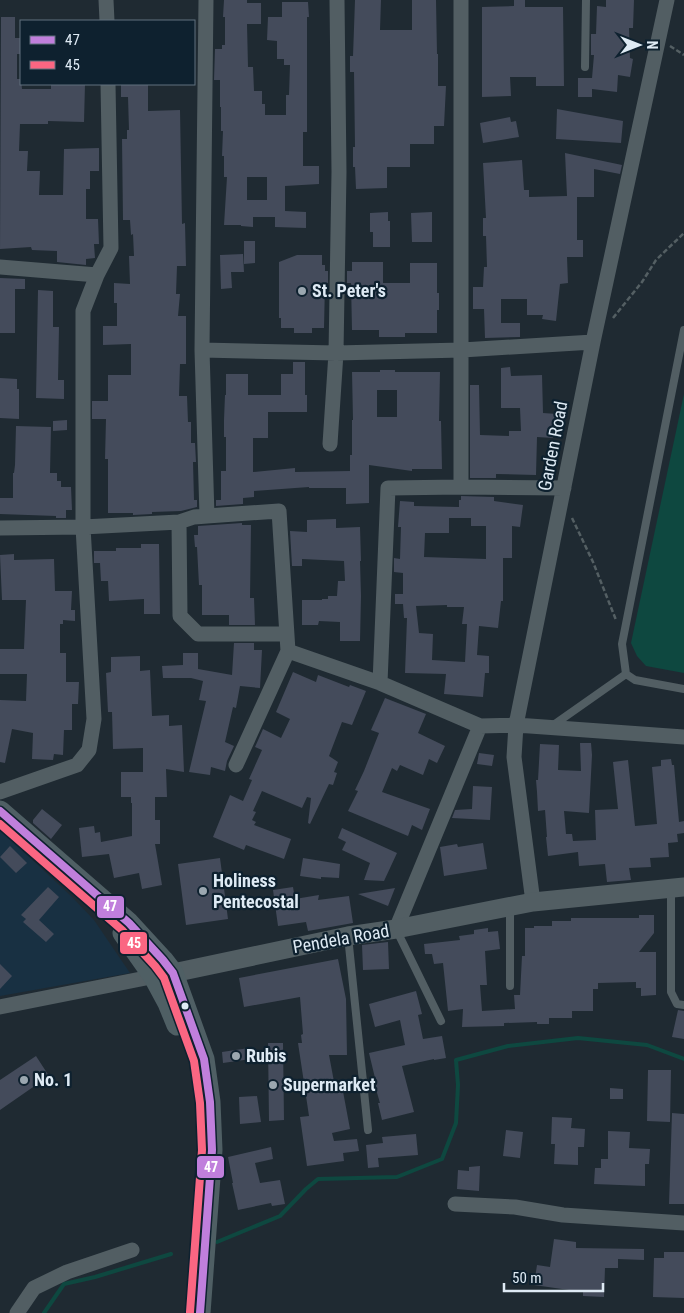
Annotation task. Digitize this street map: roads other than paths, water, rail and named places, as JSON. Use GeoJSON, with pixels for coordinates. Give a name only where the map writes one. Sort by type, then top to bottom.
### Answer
{"type":"FeatureCollection","features":[{"type":"Feature","properties":{"kind":"main road"},"geometry":{"type":"LineString","coordinates":[[0,811],[129,923],[163,960],[163,975],[171,1010],[190,1062],[196,1103],[198,1150],[185,1313]]}},
{"type":"Feature","properties":{"kind":"main road"},"geometry":{"type":"LineString","coordinates":[[163,975],[204,1059],[210,1102],[212,1150],[200,1313]]}},
{"type":"Feature","properties":{"kind":"street"},"geometry":{"type":"LineString","coordinates":[[106,0],[107,20]]}},
{"type":"Feature","properties":{"kind":"street"},"geometry":{"type":"LineString","coordinates":[[206,0],[202,350],[207,516]]}},
{"type":"Feature","properties":{"kind":"street"},"geometry":{"type":"LineString","coordinates":[[330,444],[336,352],[339,172],[337,0]]}},
{"type":"Feature","properties":{"kind":"street"},"geometry":{"type":"LineString","coordinates":[[460,486],[462,350],[461,0]]}},
{"type":"Feature","properties":{"kind":"street","name":"Garden Road"},"geometry":{"type":"LineString","coordinates":[[533,902],[514,757],[516,726],[593,342],[667,0]]}},
{"type":"Feature","properties":{"kind":"street"},"geometry":{"type":"LineString","coordinates":[[0,792],[77,765],[89,750],[94,719],[83,527],[83,311],[111,248],[108,85]]}},
{"type":"Feature","properties":{"kind":"street"},"geometry":{"type":"LineString","coordinates":[[0,267],[97,276]]}},
{"type":"Feature","properties":{"kind":"street"},"geometry":{"type":"LineString","coordinates":[[202,350],[336,352],[462,350],[593,342]]}},
{"type":"Feature","properties":{"kind":"street"},"geometry":{"type":"LineString","coordinates":[[380,683],[388,488],[460,486],[563,493]]}},
{"type":"Feature","properties":{"kind":"street"},"geometry":{"type":"LineString","coordinates":[[0,528],[83,527],[179,522],[194,517],[279,511],[288,651],[236,765]]}},
{"type":"Feature","properties":{"kind":"street"},"geometry":{"type":"LineString","coordinates":[[179,522],[180,616],[198,634],[287,634]]}},
{"type":"Feature","properties":{"kind":"street"},"geometry":{"type":"LineString","coordinates":[[288,651],[380,683],[480,726],[516,726],[684,737]]}},
{"type":"Feature","properties":{"kind":"street"},"geometry":{"type":"LineString","coordinates":[[396,929],[480,726]]}},
{"type":"Feature","properties":{"kind":"street","name":"Pendela Road"},"geometry":{"type":"LineString","coordinates":[[0,1007],[348,936],[396,929],[510,906],[533,902],[678,888]]}},
{"type":"Feature","properties":{"kind":"street"},"geometry":{"type":"LineString","coordinates":[[455,1204],[516,1207],[563,1215],[684,1224]]}},
{"type":"Feature","properties":{"kind":"street"},"geometry":{"type":"LineString","coordinates":[[17,1313],[34,1288],[67,1272],[132,1250]]}},
{"type":"Feature","properties":{"kind":"lane"},"geometry":{"type":"LineString","coordinates":[[584,67],[586,0]]}},
{"type":"Feature","properties":{"kind":"lane"},"geometry":{"type":"LineString","coordinates":[[684,330],[622,644],[626,674],[635,680],[684,689]]}},
{"type":"Feature","properties":{"kind":"lane"},"geometry":{"type":"LineString","coordinates":[[550,728],[626,674]]}},
{"type":"Feature","properties":{"kind":"lane"},"geometry":{"type":"LineString","coordinates":[[678,888],[671,992],[677,1004],[684,1005]]}},
{"type":"Feature","properties":{"kind":"lane"},"geometry":{"type":"LineString","coordinates":[[510,906],[510,986]]}},
{"type":"Feature","properties":{"kind":"lane"},"geometry":{"type":"LineString","coordinates":[[396,929],[441,1022]]}},
{"type":"Feature","properties":{"kind":"lane"},"geometry":{"type":"LineString","coordinates":[[348,936],[368,1130]]}},
{"type":"Feature","properties":{"kind":"waterway"},"geometry":{"type":"LineString","coordinates":[[217,1242],[280,1216],[318,1179],[397,1177],[442,1159],[456,1123],[458,1085],[456,1060],[508,1046],[578,1038],[647,1045],[684,1059]]}},
{"type":"Feature","properties":{"kind":"waterway"},"geometry":{"type":"LineString","coordinates":[[44,1313],[64,1284],[95,1277],[171,1254]]}},
{"type":"Feature","properties":{"kind":"place","name":"St. Peter's"},"geometry":{"type":"Point","coordinates":[302,291]}},
{"type":"Feature","properties":{"kind":"place","name":"Holiness Pentecostal"},"geometry":{"type":"Point","coordinates":[203,891]}},
{"type":"Feature","properties":{"kind":"place","name":"Rubis"},"geometry":{"type":"Point","coordinates":[236,1056]}},
{"type":"Feature","properties":{"kind":"place","name":"No. 1"},"geometry":{"type":"Point","coordinates":[24,1080]}},
{"type":"Feature","properties":{"kind":"place","name":"Supermarket"},"geometry":{"type":"Point","coordinates":[273,1085]}}]}
